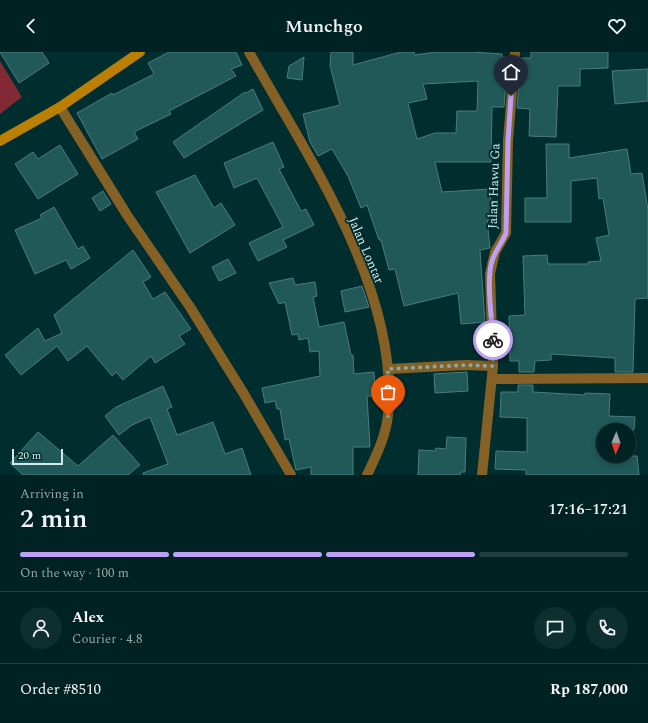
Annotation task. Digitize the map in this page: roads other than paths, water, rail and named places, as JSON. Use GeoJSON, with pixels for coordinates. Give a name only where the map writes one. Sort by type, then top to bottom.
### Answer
{"type":"FeatureCollection","features":[{"type":"Feature","properties":{"kind":"street"},"geometry":{"type":"LineString","coordinates":[[0,141],[60,107],[140,52]]}},
{"type":"Feature","properties":{"kind":"street","name":"Jalan Lontar"},"geometry":{"type":"LineString","coordinates":[[249,52],[325,188],[366,273],[380,322],[388,369],[388,416],[382,440],[367,475]]}},
{"type":"Feature","properties":{"kind":"street","name":"Jalan Hawu Ga"},"geometry":{"type":"LineString","coordinates":[[482,475],[493,366],[490,274],[491,262],[506,233],[508,141],[515,52]]}},
{"type":"Feature","properties":{"kind":"street"},"geometry":{"type":"LineString","coordinates":[[60,107],[127,216],[202,327],[291,475]]}},
{"type":"Feature","properties":{"kind":"street"},"geometry":{"type":"LineString","coordinates":[[388,369],[466,365],[493,366]]}},
{"type":"Feature","properties":{"kind":"street"},"geometry":{"type":"LineString","coordinates":[[492,379],[648,378]]}}]}
